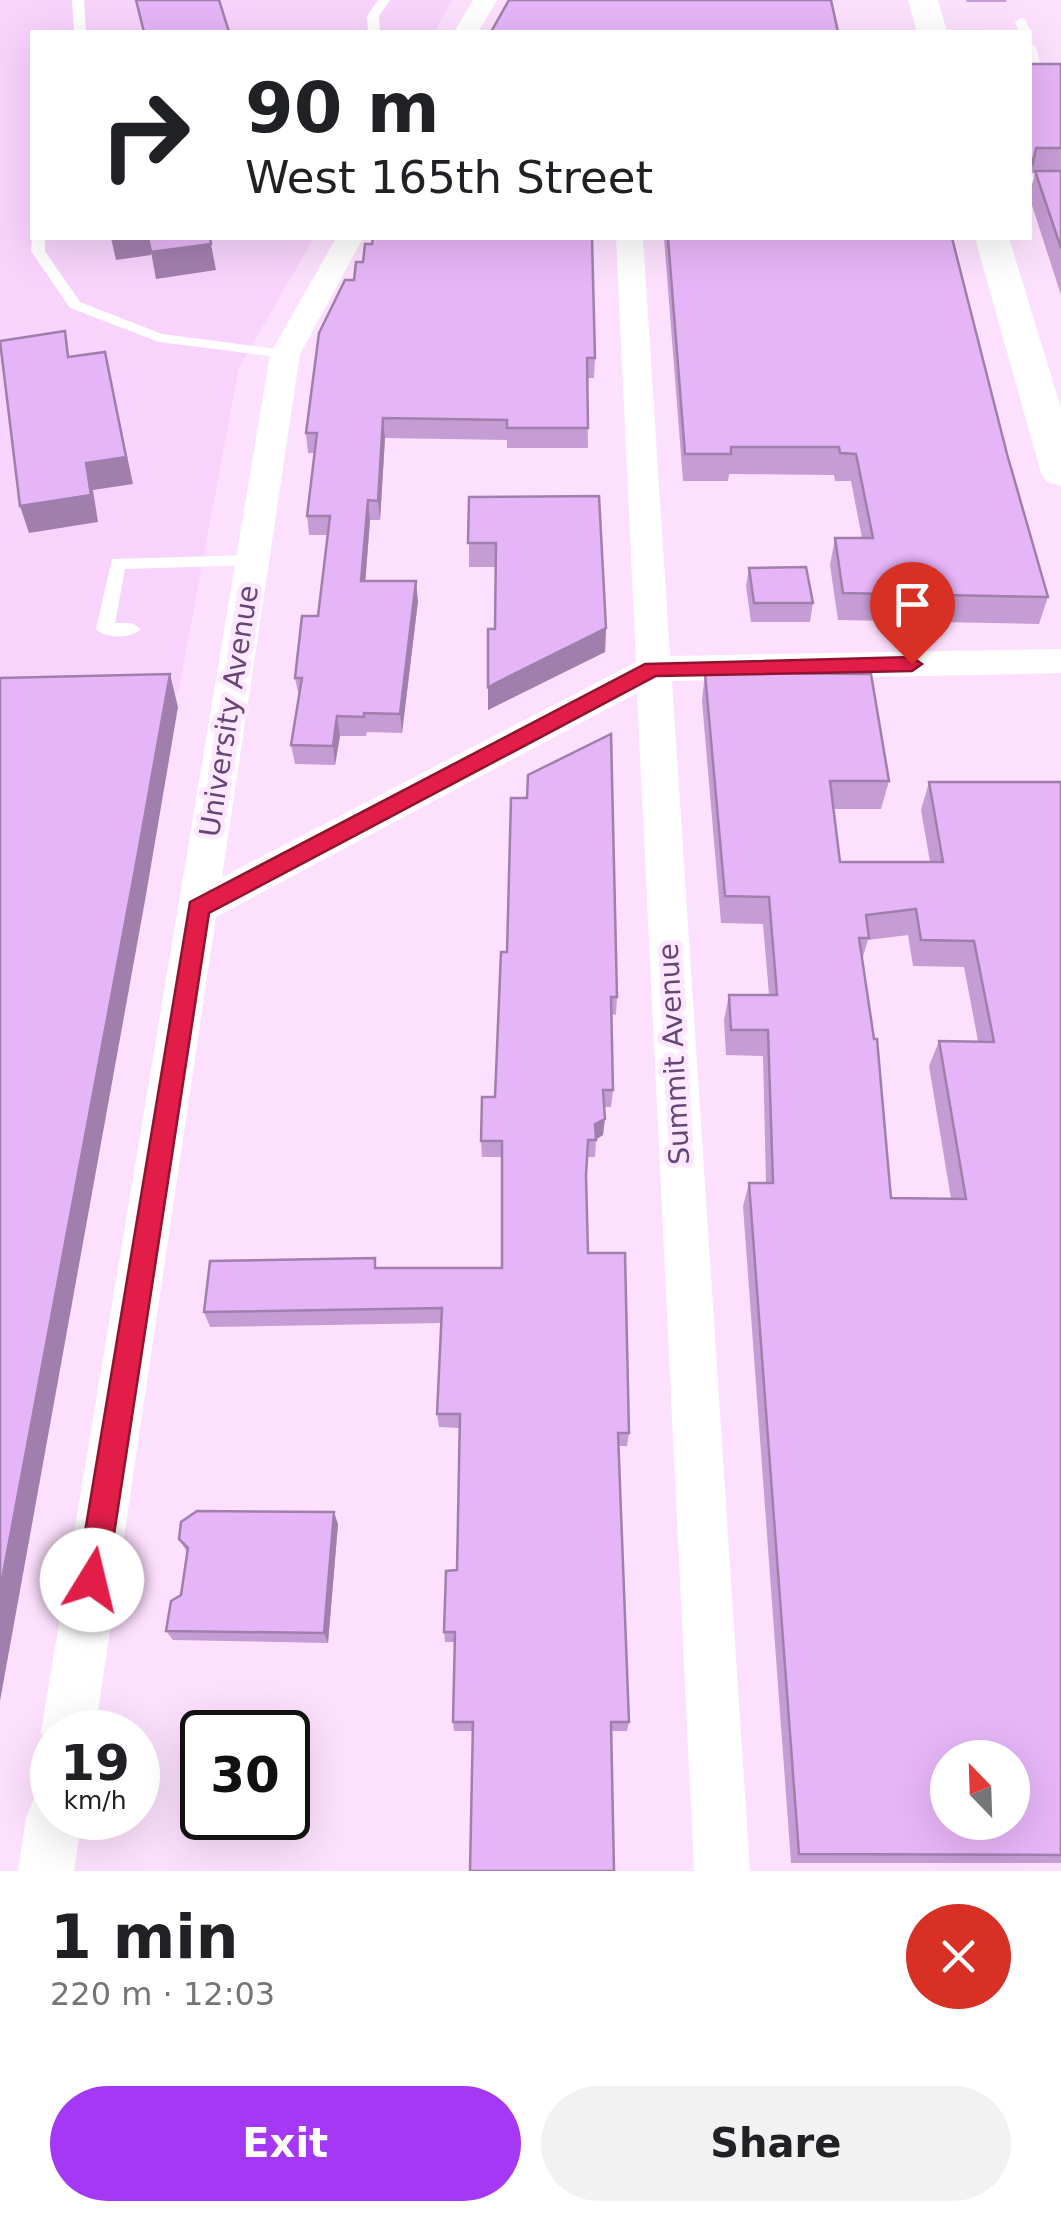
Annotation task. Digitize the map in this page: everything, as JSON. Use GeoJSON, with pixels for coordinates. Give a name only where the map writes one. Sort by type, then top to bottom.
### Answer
{"type":"FeatureCollection","features":[{"type":"Feature","properties":{"kind":"street"},"geometry":{"type":"LineString","coordinates":[[467,30],[485,0]]}},
{"type":"Feature","properties":{"kind":"street"},"geometry":{"type":"LineString","coordinates":[[923,0],[931,30]]}},
{"type":"Feature","properties":{"kind":"street"},"geometry":{"type":"LineString","coordinates":[[1032,185],[1061,185]]}},
{"type":"Feature","properties":{"kind":"street","name":"University Avenue"},"geometry":{"type":"LineString","coordinates":[[71,1710],[285,354],[348,240]]}},
{"type":"Feature","properties":{"kind":"street","name":"Summit Avenue"},"geometry":{"type":"LineString","coordinates":[[629,240],[722,1871]]}},
{"type":"Feature","properties":{"kind":"street"},"geometry":{"type":"LineString","coordinates":[[993,240],[1061,473]]}},
{"type":"Feature","properties":{"kind":"street"},"geometry":{"type":"LineString","coordinates":[[198,908],[652,669],[1061,662]]}},
{"type":"Feature","properties":{"kind":"street"},"geometry":{"type":"LineString","coordinates":[[46,1871],[51,1840]]}},
{"type":"Feature","properties":{"kind":"lane"},"geometry":{"type":"LineString","coordinates":[[78,0],[80,30]]}},
{"type":"Feature","properties":{"kind":"lane"},"geometry":{"type":"LineString","coordinates":[[374,30],[373,16],[384,0]]}},
{"type":"Feature","properties":{"kind":"lane"},"geometry":{"type":"LineString","coordinates":[[38,240],[38,251],[75,304],[159,338],[285,354]]}},
{"type":"Feature","properties":{"kind":"lane"},"geometry":{"type":"LineString","coordinates":[[132,630],[105,629],[118,563],[252,561]]}},
{"type":"Feature","properties":{"kind":"shaded area"},"geometry":{"type":"Polygon","coordinates":[[[0,0],[453,0],[435,30],[30,30],[30,240],[313,240],[239,367],[178,694],[0,696],[0,0]]]}},
{"type":"Feature","properties":{"kind":"building"},"geometry":{"type":"Polygon","coordinates":[[[136,0],[219,0],[228,30],[144,30],[136,0]]]}},
{"type":"Feature","properties":{"kind":"building"},"geometry":{"type":"Polygon","coordinates":[[[509,0],[831,0],[838,30],[492,30],[509,0]]]}},
{"type":"Feature","properties":{"kind":"building"},"geometry":{"type":"Polygon","coordinates":[[[1032,64],[1061,64],[1061,148],[1036,148],[1033,163],[1032,64]]]}},
{"type":"Feature","properties":{"kind":"building"},"geometry":{"type":"Polygon","coordinates":[[[1035,171],[1061,171],[1061,248],[1035,171]]]}},
{"type":"Feature","properties":{"kind":"building"},"geometry":{"type":"Polygon","coordinates":[[[148,240],[210,240],[211,244],[151,252],[148,240]]]}},
{"type":"Feature","properties":{"kind":"building"},"geometry":{"type":"Polygon","coordinates":[[[373,240],[592,240],[595,358],[587,358],[588,428],[507,428],[507,420],[383,418],[378,501],[368,500],[361,581],[416,581],[400,714],[337,716],[333,746],[291,745],[302,678],[295,678],[302,616],[318,616],[330,516],[307,516],[317,433],[306,433],[319,333],[345,280],[354,280],[356,262],[363,262],[365,244],[372,244],[373,240]]]}},
{"type":"Feature","properties":{"kind":"building"},"geometry":{"type":"Polygon","coordinates":[[[668,240],[953,240],[1048,597],[843,593],[835,538],[873,538],[856,454],[840,453],[839,447],[731,447],[731,454],[685,454],[668,240]]]}},
{"type":"Feature","properties":{"kind":"building"},"geometry":{"type":"Polygon","coordinates":[[[65,331],[68,357],[105,352],[126,457],[86,463],[91,495],[20,506],[0,341],[65,331]]]}},
{"type":"Feature","properties":{"kind":"building"},"geometry":{"type":"Polygon","coordinates":[[[599,496],[606,628],[488,687],[488,629],[495,629],[496,543],[468,543],[469,497],[599,496]]]}},
{"type":"Feature","properties":{"kind":"building"},"geometry":{"type":"Polygon","coordinates":[[[806,567],[813,603],[754,603],[749,568],[806,567]]]}},
{"type":"Feature","properties":{"kind":"building"},"geometry":{"type":"Polygon","coordinates":[[[705,673],[871,674],[889,781],[830,781],[840,862],[943,862],[929,782],[1061,782],[1061,1855],[799,1854],[749,1183],[773,1183],[768,1030],[731,1030],[729,995],[777,995],[769,897],[725,896],[705,673]],[[916,909],[866,915],[869,938],[859,938],[877,1039],[891,1198],[966,1199],[939,1041],[994,1042],[974,941],[921,940],[916,909]]]}},
{"type":"Feature","properties":{"kind":"building"},"geometry":{"type":"Polygon","coordinates":[[[170,674],[136,864],[0,1590],[0,678],[170,674]]]}},
{"type":"Feature","properties":{"kind":"building"},"geometry":{"type":"Polygon","coordinates":[[[611,734],[617,997],[611,997],[613,1090],[603,1090],[605,1119],[595,1124],[596,1140],[588,1140],[586,1176],[588,1253],[625,1253],[629,1433],[618,1433],[629,1722],[611,1722],[614,1871],[470,1871],[473,1722],[453,1722],[455,1632],[444,1632],[446,1571],[457,1570],[460,1414],[437,1414],[442,1308],[204,1312],[210,1261],[375,1258],[375,1268],[502,1268],[502,1141],[481,1141],[482,1097],[495,1097],[501,952],[507,952],[511,798],[527,798],[528,775],[611,734]]]}},
{"type":"Feature","properties":{"kind":"building"},"geometry":{"type":"Polygon","coordinates":[[[197,1511],[334,1512],[324,1633],[166,1631],[171,1601],[181,1595],[188,1548],[179,1539],[181,1522],[197,1511]]]}},
{"type":"Feature","properties":{"kind":"route"},"geometry":{"type":"LineString","coordinates":[[92,1580],[198,908],[652,669],[912,664]]}}]}
